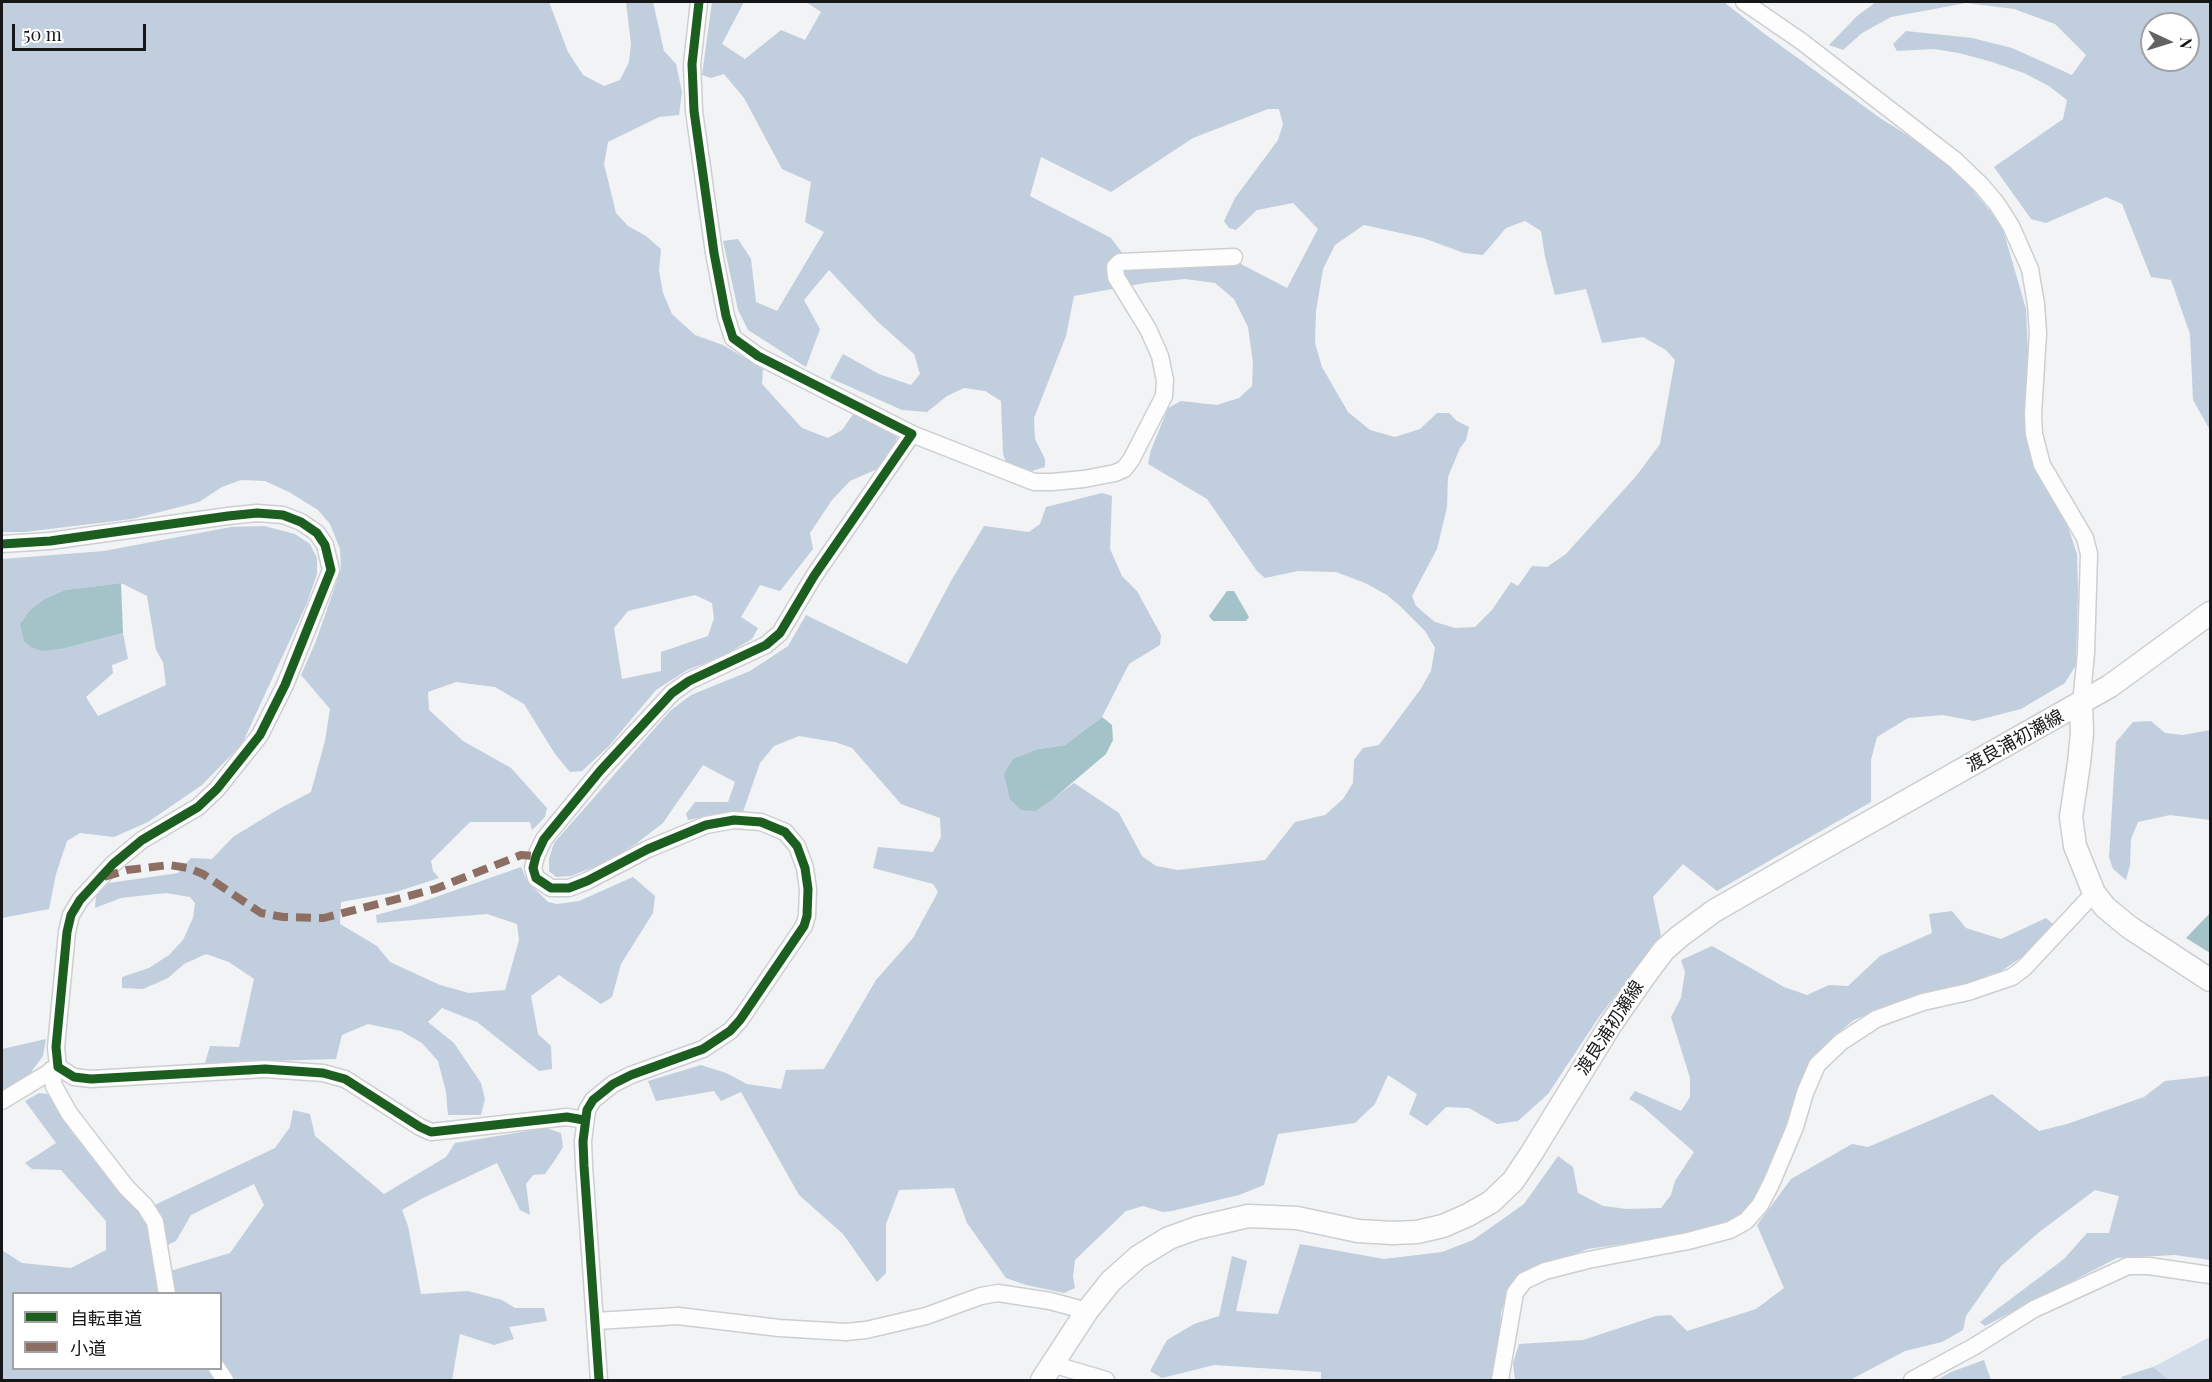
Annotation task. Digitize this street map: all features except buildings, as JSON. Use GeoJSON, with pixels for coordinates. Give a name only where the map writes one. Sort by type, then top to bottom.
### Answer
{"type":"FeatureCollection","features":[{"type":"Feature","properties":{"kind":"main road","name":"渡良浦初瀬線"},"geometry":{"type":"LineString","coordinates":[[1047,1372],[1087,1311],[1111,1281],[1138,1257],[1169,1238],[1197,1228],[1248,1216],[1297,1218],[1358,1232],[1417,1232],[1443,1226],[1491,1202],[1513,1180],[1531,1154],[1642,978],[1680,936],[1714,911],[2081,704],[2156,655],[2211,613]]}},
{"type":"Feature","properties":{"kind":"main road"},"geometry":{"type":"LineString","coordinates":[[2081,704],[2082,734],[2071,817],[2075,846],[2094,893],[2105,907],[2129,927],[2211,980]]}},
{"type":"Feature","properties":{"kind":"street"},"geometry":{"type":"LineString","coordinates":[[699,2],[692,64],[694,111],[714,253],[726,316],[733,338],[758,356],[912,434],[1034,482],[1084,479],[1124,469],[1131,460],[1164,396],[1165,380],[1161,356],[1148,329],[1116,277],[1115,267],[1120,262],[1234,257]]}},
{"type":"Feature","properties":{"kind":"street"},"geometry":{"type":"LineString","coordinates":[[1744,2],[1801,41],[1955,160],[1981,184],[2011,226],[2030,269],[2036,304],[2038,333],[2034,434],[2042,465],[2085,538],[2089,554],[2081,704]]}},
{"type":"Feature","properties":{"kind":"street"},"geometry":{"type":"LineString","coordinates":[[599,1380],[584,1166],[584,1120],[593,1100],[613,1084],[703,1049],[735,1026],[804,926],[808,897],[805,868],[797,846],[785,832],[761,822],[746,820],[718,822],[680,835],[569,888],[551,888],[536,878],[533,868],[536,856],[544,839],[600,771],[672,693],[689,681],[766,645],[780,633],[814,576],[912,434]]}},
{"type":"Feature","properties":{"kind":"street"},"geometry":{"type":"LineString","coordinates":[[2,544],[50,541],[257,513],[284,514],[317,533],[325,545],[331,570],[285,685],[260,735],[205,801],[142,840],[113,864],[80,900],[71,915],[67,932],[54,1086],[69,1113],[126,1188],[145,1206],[155,1222],[167,1292]]}},
{"type":"Feature","properties":{"kind":"street"},"geometry":{"type":"LineString","coordinates":[[1500,1380],[1515,1293],[1524,1281],[1545,1271],[1588,1260],[1688,1241],[1730,1230],[1746,1221],[1760,1205],[1771,1184],[1795,1127],[1805,1093],[1817,1065],[1841,1041],[1886,1016],[1923,1002],[1968,992],[2012,977],[2024,968],[2094,893]]}},
{"type":"Feature","properties":{"kind":"street"},"geometry":{"type":"LineString","coordinates":[[55,1068],[74,1077],[91,1079],[265,1069],[323,1073],[345,1079],[420,1127],[432,1132],[567,1117],[584,1120]]}},
{"type":"Feature","properties":{"kind":"street"},"geometry":{"type":"LineString","coordinates":[[2,1101],[55,1068]]}},
{"type":"Feature","properties":{"kind":"street"},"geometry":{"type":"LineString","coordinates":[[1912,1380],[1975,1346],[2034,1309],[2128,1266],[2149,1266],[2211,1275]]}},
{"type":"Feature","properties":{"kind":"street"},"geometry":{"type":"LineString","coordinates":[[596,1321],[678,1316],[779,1328],[846,1332],[866,1330],[926,1316],[981,1296],[998,1293],[1050,1301],[1087,1311]]}},
{"type":"Feature","properties":{"kind":"street"},"geometry":{"type":"LineString","coordinates":[[1047,1372],[1107,1380]]}},
{"type":"Feature","properties":{"kind":"shaded area"},"geometry":{"type":"Polygon","coordinates":[[[2,2],[549,2],[568,52],[583,75],[604,86],[620,80],[629,62],[631,44],[626,2],[653,2],[664,51],[676,64],[682,92],[679,115],[659,117],[608,142],[604,164],[616,213],[628,226],[646,236],[661,249],[659,270],[663,293],[672,314],[695,335],[723,345],[763,369],[762,384],[802,428],[828,438],[842,430],[854,413],[898,434],[891,455],[875,470],[850,481],[832,500],[810,533],[813,549],[780,591],[760,585],[741,617],[758,628],[752,639],[723,656],[687,670],[656,690],[608,747],[582,771],[570,772],[555,754],[524,704],[495,687],[456,682],[428,692],[429,710],[463,741],[511,768],[547,808],[545,817],[532,830],[530,822],[470,822],[431,861],[433,871],[439,878],[396,892],[341,902],[340,924],[377,946],[390,962],[440,985],[469,993],[505,990],[519,940],[517,924],[487,914],[377,923],[376,915],[413,905],[521,867],[527,881],[548,902],[557,904],[579,901],[633,877],[655,896],[653,913],[621,964],[612,997],[601,1004],[559,975],[531,996],[538,1034],[551,1046],[552,1069],[539,1071],[477,1022],[442,1008],[428,1022],[454,1043],[481,1083],[485,1099],[481,1115],[448,1115],[446,1092],[438,1061],[422,1043],[401,1031],[368,1024],[342,1035],[336,1059],[205,1063],[210,1046],[239,1047],[254,979],[229,962],[206,954],[184,964],[168,978],[143,989],[122,988],[122,977],[149,968],[169,955],[183,940],[193,918],[195,903],[190,897],[166,893],[121,898],[95,908],[96,895],[109,883],[178,873],[191,858],[212,859],[233,837],[311,792],[325,741],[330,709],[301,675],[316,641],[341,569],[340,549],[330,524],[318,510],[289,492],[265,481],[241,480],[222,487],[199,502],[132,519],[25,532],[2,532],[2,2]],[[695,595],[628,611],[614,628],[622,679],[661,671],[661,652],[708,636],[714,618],[712,603],[695,595]]]}},
{"type":"Feature","properties":{"kind":"shaded area"},"geometry":{"type":"Polygon","coordinates":[[[712,2],[744,2],[722,44],[745,59],[781,30],[805,40],[821,12],[806,2],[1724,2],[1880,118],[1950,162],[2002,226],[2026,309],[2033,460],[2046,490],[2061,506],[2077,554],[2076,665],[2065,683],[2021,709],[1974,721],[1943,715],[1908,718],[1877,737],[1871,760],[1871,802],[1717,891],[1683,864],[1653,897],[1661,935],[1599,1017],[1548,1094],[1518,1121],[1497,1124],[1469,1108],[1446,1107],[1427,1126],[1409,1114],[1417,1094],[1388,1075],[1375,1104],[1355,1123],[1278,1134],[1264,1185],[1239,1195],[1172,1211],[1163,1212],[1143,1206],[1126,1211],[1075,1260],[1073,1277],[1075,1288],[1064,1293],[1006,1278],[967,1223],[954,1188],[899,1190],[886,1224],[886,1273],[877,1282],[843,1234],[799,1195],[741,1092],[721,1101],[714,1091],[656,1101],[648,1081],[701,1065],[726,1073],[747,1084],[781,1089],[786,1070],[824,1069],[876,980],[913,938],[938,892],[933,884],[873,868],[878,847],[933,852],[941,837],[940,818],[901,804],[852,748],[835,742],[799,736],[774,746],[760,763],[743,812],[688,820],[686,814],[695,802],[728,802],[735,782],[703,765],[663,823],[637,843],[609,861],[571,876],[556,877],[549,871],[549,859],[554,843],[670,711],[691,695],[750,671],[788,646],[806,615],[907,664],[951,581],[984,526],[1029,532],[1040,524],[1046,507],[1102,493],[1112,496],[1110,549],[1122,576],[1137,591],[1161,635],[1160,645],[1129,664],[1102,717],[1065,745],[1039,749],[1036,811],[1074,783],[1119,813],[1142,856],[1156,866],[1178,870],[1265,860],[1295,822],[1325,815],[1343,799],[1353,783],[1354,760],[1363,748],[1379,745],[1420,690],[1431,671],[1435,648],[1425,631],[1400,606],[1387,595],[1365,583],[1336,572],[1298,571],[1265,578],[1257,571],[1207,499],[1148,464],[1151,450],[1168,408],[1181,401],[1217,405],[1239,398],[1252,386],[1253,363],[1248,327],[1234,299],[1215,283],[1185,279],[1145,283],[1074,296],[1066,336],[1034,418],[1035,439],[1045,459],[1045,467],[1032,471],[1006,462],[1003,454],[1001,401],[985,391],[964,388],[947,396],[927,412],[902,410],[830,378],[843,354],[879,374],[911,385],[920,374],[914,354],[877,321],[829,270],[804,300],[820,329],[806,367],[748,330],[738,310],[723,241],[738,239],[751,259],[756,302],[777,311],[824,232],[805,222],[811,182],[782,169],[744,98],[724,74],[711,78],[702,75],[712,2]],[[1268,109],[1193,138],[1111,192],[1041,157],[1030,196],[1111,238],[1133,267],[1241,264],[1287,288],[1318,229],[1293,203],[1257,210],[1236,230],[1229,228],[1224,221],[1235,198],[1278,140],[1283,124],[1279,109],[1268,109]],[[1525,221],[1506,228],[1483,255],[1464,253],[1423,238],[1364,225],[1335,245],[1323,269],[1316,311],[1315,343],[1322,367],[1348,412],[1370,430],[1395,437],[1420,429],[1437,413],[1449,413],[1457,421],[1469,427],[1466,440],[1460,448],[1448,477],[1447,507],[1437,549],[1412,596],[1416,606],[1435,622],[1455,628],[1475,627],[1492,610],[1511,582],[1518,586],[1532,566],[1547,567],[1566,554],[1637,475],[1660,444],[1675,360],[1666,350],[1643,337],[1602,343],[1586,289],[1555,295],[1541,231],[1525,221]]]}},
{"type":"Feature","properties":{"kind":"shaded area"},"geometry":{"type":"Polygon","coordinates":[[[1876,2],[2210,2],[2210,430],[2193,400],[2190,334],[2171,280],[2151,277],[2122,204],[2106,197],[2046,223],[2031,219],[1994,167],[2063,119],[2067,100],[2049,86],[2024,73],[1992,62],[1934,49],[1897,51],[1893,44],[1906,31],[1972,38],[2012,48],[2072,75],[2086,55],[2055,24],[2014,9],[1966,3],[1891,17],[1862,33],[1843,50],[1829,45],[1857,16],[1876,2]]]}},
{"type":"Feature","properties":{"kind":"shaded area"},"geometry":{"type":"Polygon","coordinates":[[[264,526],[295,534],[310,544],[317,558],[317,574],[307,603],[242,744],[202,785],[148,822],[114,837],[80,833],[67,841],[56,874],[49,909],[2,918],[2,559],[104,551],[231,527],[264,526]],[[121,583],[65,590],[44,599],[29,611],[20,624],[66,648],[123,633],[128,659],[112,665],[113,673],[86,697],[98,716],[166,685],[163,662],[156,650],[147,596],[121,583]]]}},
{"type":"Feature","properties":{"kind":"shaded area"},"geometry":{"type":"Polygon","coordinates":[[[121,583],[123,633],[66,648],[42,651],[31,647],[24,641],[20,624],[29,611],[44,599],[65,590],[121,583]]]}},
{"type":"Feature","properties":{"kind":"shaded area"},"geometry":{"type":"Polygon","coordinates":[[[1227,591],[1234,591],[1249,617],[1246,621],[1213,621],[1209,616],[1227,591]]]}},
{"type":"Feature","properties":{"kind":"shaded area"},"geometry":{"type":"Polygon","coordinates":[[[1102,717],[1112,725],[1113,740],[1106,754],[1036,811],[1021,810],[1010,799],[1004,774],[1013,759],[1039,749],[1065,745],[1102,717]]]}},
{"type":"Feature","properties":{"kind":"shaded area"},"geometry":{"type":"Polygon","coordinates":[[[2151,721],[2165,733],[2183,735],[2210,730],[2210,820],[2170,815],[2138,822],[2131,839],[2130,865],[2126,880],[2113,869],[2109,857],[2116,742],[2133,722],[2151,721]]]}},
{"type":"Feature","properties":{"kind":"shaded area"},"geometry":{"type":"Polygon","coordinates":[[[1952,911],[1966,928],[2001,939],[2046,918],[2054,925],[2022,957],[1997,974],[1973,984],[1871,1013],[1854,1020],[1834,1036],[1806,1068],[1793,1117],[1750,1211],[1733,1222],[1670,1237],[1588,1249],[1532,1269],[1508,1290],[1501,1313],[1500,1347],[1492,1380],[1321,1380],[1321,1372],[1214,1365],[1162,1378],[1150,1371],[1167,1340],[1194,1324],[1219,1316],[1232,1256],[1247,1261],[1236,1311],[1278,1314],[1300,1244],[1384,1259],[1442,1252],[1473,1240],[1524,1204],[1558,1156],[1573,1167],[1578,1193],[1603,1206],[1627,1209],[1661,1208],[1671,1195],[1675,1181],[1694,1152],[1642,1106],[1629,1099],[1635,1091],[1681,1111],[1690,1097],[1690,1078],[1671,1017],[1681,998],[1685,972],[1681,960],[1712,946],[1784,987],[1807,995],[1829,985],[1848,986],[1880,956],[1932,933],[1929,914],[1952,911]]]}},
{"type":"Feature","properties":{"kind":"shaded area"},"geometry":{"type":"Polygon","coordinates":[[[2210,913],[2210,953],[2186,938],[2210,913]]]}},
{"type":"Feature","properties":{"kind":"shaded area"},"geometry":{"type":"Polygon","coordinates":[[[46,1039],[43,1056],[29,1075],[2,1091],[2,1049],[46,1039]]]}},
{"type":"Feature","properties":{"kind":"shaded area"},"geometry":{"type":"Polygon","coordinates":[[[2210,1076],[2210,1260],[2175,1255],[2117,1258],[1985,1326],[1980,1322],[2064,1259],[2087,1233],[2109,1233],[2119,1196],[2095,1190],[2038,1233],[2001,1266],[1966,1316],[1963,1330],[1942,1342],[1905,1351],[1850,1380],[1515,1380],[1513,1363],[1519,1344],[1583,1340],[1656,1316],[1671,1315],[1687,1331],[1756,1309],[1784,1288],[1757,1225],[1791,1179],[1852,1144],[1868,1147],[1992,1094],[2039,1131],[2067,1124],[2144,1097],[2165,1081],[2210,1076]]]}},
{"type":"Feature","properties":{"kind":"shaded area"},"geometry":{"type":"Polygon","coordinates":[[[39,1093],[48,1094],[72,1133],[142,1211],[275,1148],[290,1127],[293,1110],[310,1114],[315,1136],[384,1194],[446,1157],[455,1143],[546,1128],[561,1133],[563,1147],[555,1160],[545,1174],[533,1175],[526,1184],[530,1215],[520,1210],[497,1163],[402,1210],[408,1226],[421,1294],[468,1291],[502,1300],[515,1308],[544,1308],[547,1321],[509,1327],[514,1339],[494,1345],[460,1334],[452,1380],[2,1380],[2,1250],[22,1263],[71,1268],[106,1250],[106,1221],[61,1170],[32,1169],[25,1163],[56,1143],[25,1101],[39,1093]],[[254,1184],[191,1215],[176,1241],[153,1252],[157,1275],[230,1253],[264,1205],[254,1184]]]}},
{"type":"Feature","properties":{"kind":"shaded area"},"geometry":{"type":"Polygon","coordinates":[[[2210,1337],[2210,1380],[2169,1380],[2153,1367],[2210,1337]]]}},
{"type":"Feature","properties":{"kind":"shaded area"},"geometry":{"type":"Polygon","coordinates":[[[1984,1360],[1991,1380],[1937,1380],[1951,1372],[1984,1360]]]}},
{"type":"Feature","properties":{"kind":"shaded area"},"geometry":{"type":"Polygon","coordinates":[[[2153,1367],[2169,1380],[2123,1380],[2121,1377],[2153,1367]]]}},
{"type":"Feature","properties":{"kind":"marked path"},"geometry":{"type":"LineString","coordinates":[[104,877],[127,870],[169,865],[188,868],[203,874],[261,913],[283,917],[324,918],[435,889],[521,855],[536,856]]}},
{"type":"Feature","properties":{"kind":"cycle path"},"geometry":{"type":"LineString","coordinates":[[599,1380],[584,1166],[583,1141],[587,1110],[593,1100],[613,1084],[631,1075],[703,1049],[730,1031],[740,1020],[804,926],[807,916],[808,889],[805,868],[797,846],[785,832],[761,822],[734,820],[706,825],[648,849],[569,888],[551,888],[536,878],[533,868],[536,856],[544,839],[600,771],[672,693],[689,681],[766,645],[780,633],[814,576],[912,434],[758,356],[733,338],[726,316],[714,253],[694,111],[692,64],[699,2]]}},
{"type":"Feature","properties":{"kind":"cycle path"},"geometry":{"type":"LineString","coordinates":[[2,544],[50,541],[257,513],[283,515],[301,522],[317,533],[325,545],[331,570],[285,685],[260,735],[217,789],[198,807],[142,840],[113,864],[80,900],[71,915],[67,932],[56,1047],[58,1067],[74,1077],[91,1079],[265,1069],[323,1073],[345,1079],[431,1132],[567,1117],[584,1120]]}}]}
